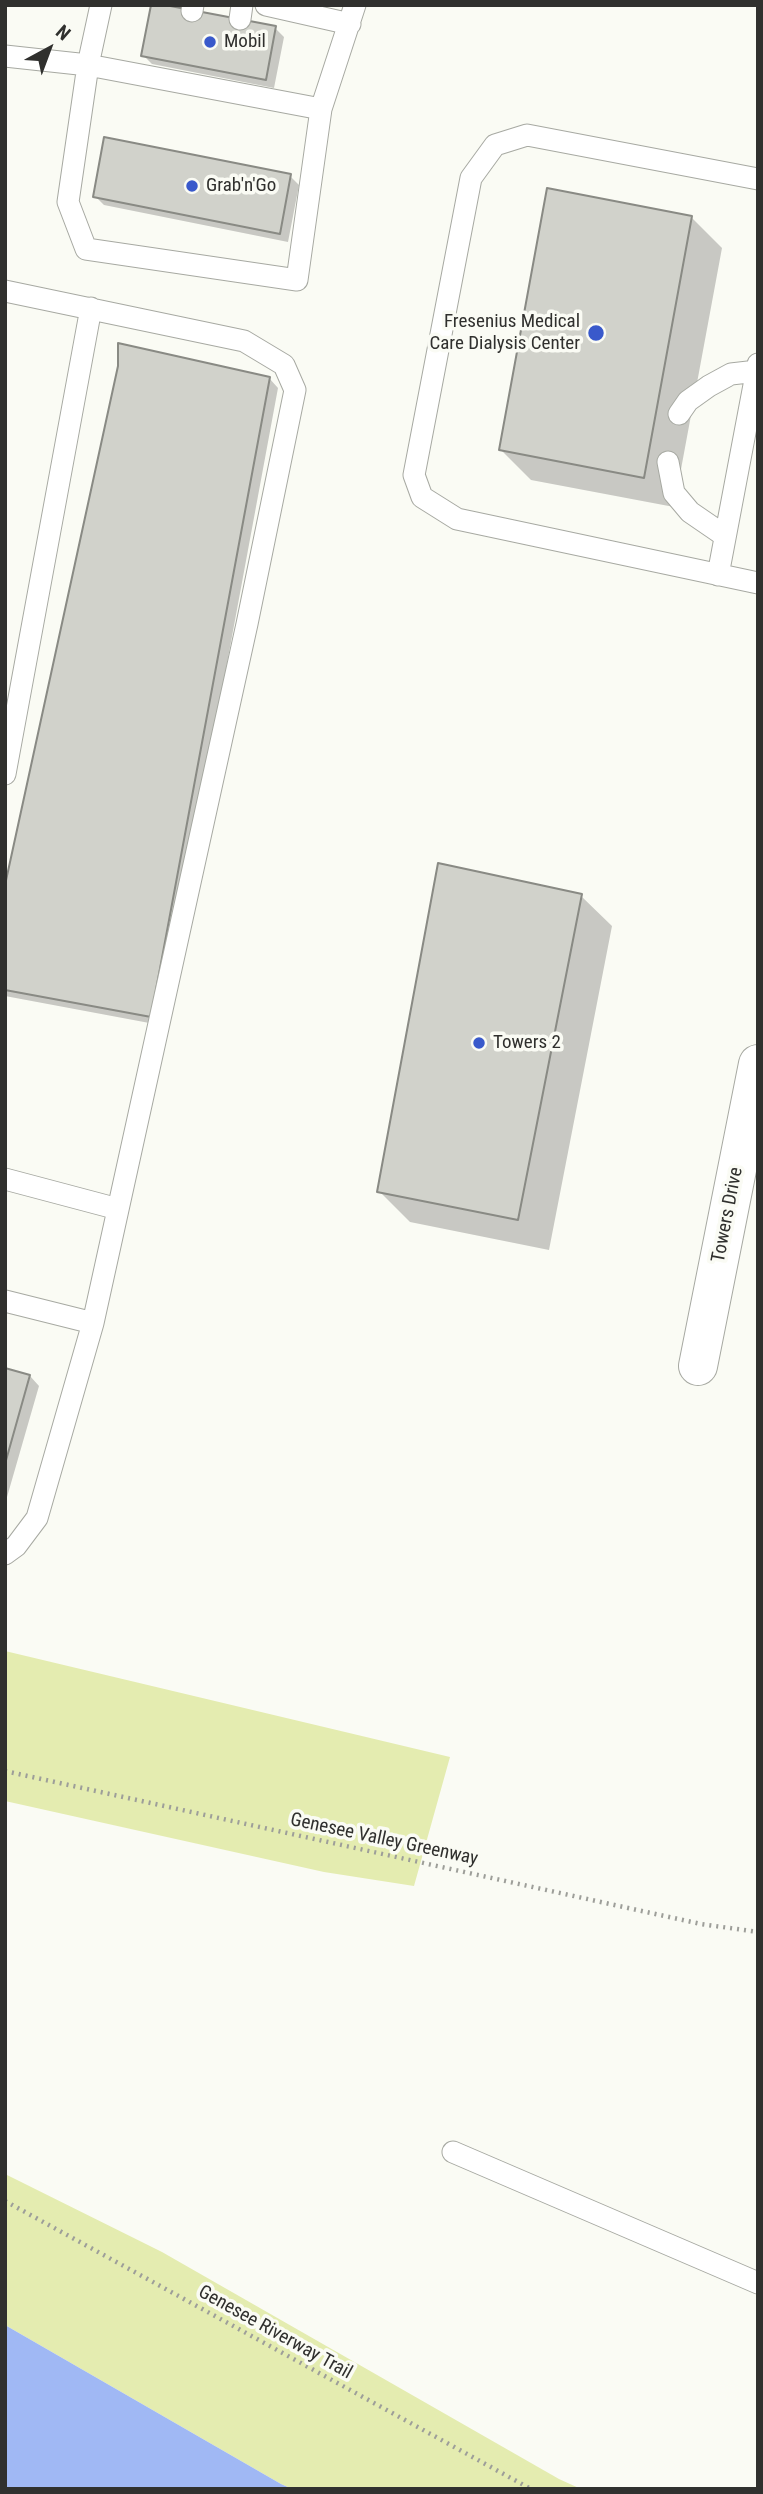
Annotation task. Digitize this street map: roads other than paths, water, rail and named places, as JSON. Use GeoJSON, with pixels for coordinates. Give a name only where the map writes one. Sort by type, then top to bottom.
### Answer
{"type":"FeatureCollection","features":[{"type":"Feature","properties":{"kind":"street","name":"Towers Drive"},"geometry":{"type":"LineString","coordinates":[[698,1366],[758,1064]]}},
{"type":"Feature","properties":{"kind":"lane"},"geometry":{"type":"LineString","coordinates":[[101,5],[88,65],[68,202],[86,249],[297,280],[321,109],[352,14],[266,5]]}},
{"type":"Feature","properties":{"kind":"lane"},"geometry":{"type":"LineString","coordinates":[[5,56],[180,73],[229,82],[321,109]]}},
{"type":"Feature","properties":{"kind":"lane"},"geometry":{"type":"LineString","coordinates":[[758,179],[527,135],[495,145],[471,178],[414,475],[422,497],[457,519],[758,583]]}},
{"type":"Feature","properties":{"kind":"lane"},"geometry":{"type":"LineString","coordinates":[[5,290],[244,341],[284,365],[295,390],[247,624],[93,1323],[37,1518],[16,1546],[5,1554]]}},
{"type":"Feature","properties":{"kind":"lane"},"geometry":{"type":"LineString","coordinates":[[5,774],[91,308]]}},
{"type":"Feature","properties":{"kind":"lane"},"geometry":{"type":"LineString","coordinates":[[679,414],[688,401],[709,386],[730,374],[757,368],[718,575]]}},
{"type":"Feature","properties":{"kind":"lane"},"geometry":{"type":"LineString","coordinates":[[668,462],[674,493],[690,512],[725,536]]}},
{"type":"Feature","properties":{"kind":"lane"},"geometry":{"type":"LineString","coordinates":[[5,1179],[118,1209]]}},
{"type":"Feature","properties":{"kind":"lane"},"geometry":{"type":"LineString","coordinates":[[5,1301],[93,1323]]}},
{"type":"Feature","properties":{"kind":"lane"},"geometry":{"type":"LineString","coordinates":[[453,2152],[758,2283]]}},
{"type":"Feature","properties":{"kind":"water"},"geometry":{"type":"Polygon","coordinates":[[[5,2325],[281,2484],[292,2489],[5,2489],[5,2325]]]}},
{"type":"Feature","properties":{"kind":"place","name":"Mobil"},"geometry":{"type":"Point","coordinates":[210,42]}},
{"type":"Feature","properties":{"kind":"place","name":"Grab'n'Go"},"geometry":{"type":"Point","coordinates":[192,186]}},
{"type":"Feature","properties":{"kind":"place","name":"Fresenius Medical Care Dialysis Center"},"geometry":{"type":"Point","coordinates":[596,333]}},
{"type":"Feature","properties":{"kind":"place","name":"Towers 2"},"geometry":{"type":"Point","coordinates":[479,1043]}}]}
